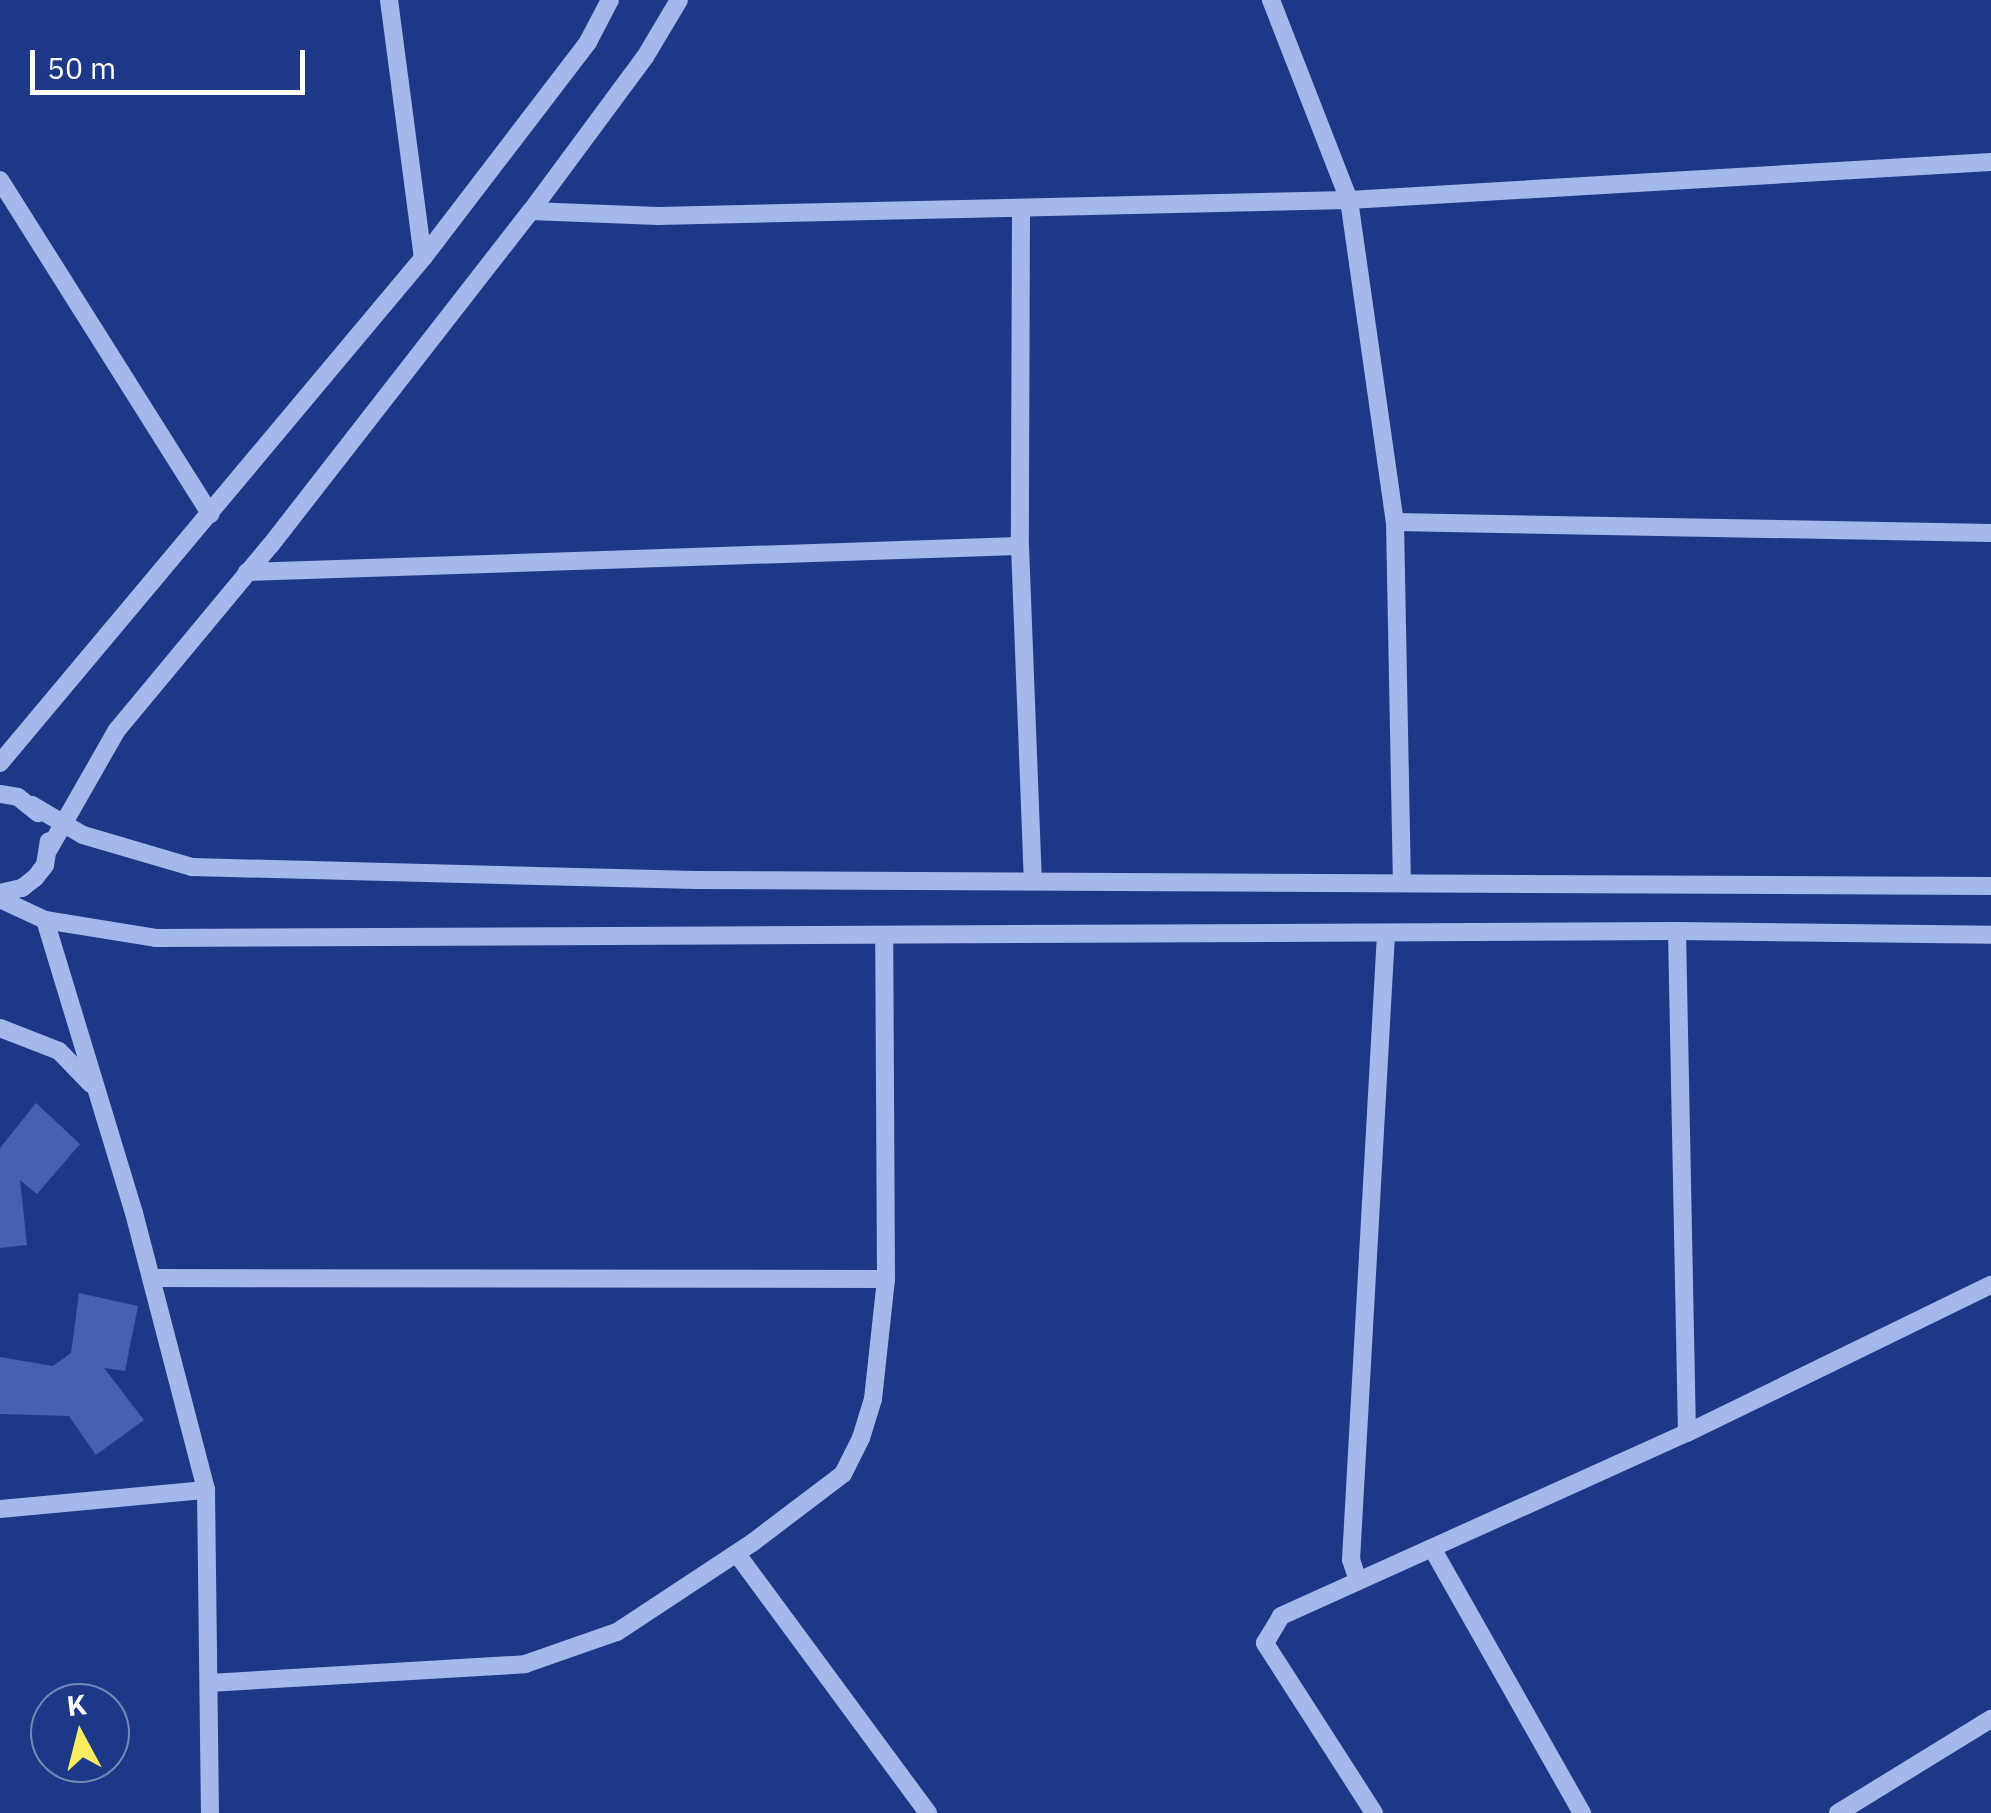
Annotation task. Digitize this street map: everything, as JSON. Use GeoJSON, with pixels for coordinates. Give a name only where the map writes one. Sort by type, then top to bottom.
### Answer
{"type":"FeatureCollection","features":[{"type":"Feature","properties":{"kind":"street"},"geometry":{"type":"LineString","coordinates":[[390,0],[423,258]]}},
{"type":"Feature","properties":{"kind":"street"},"geometry":{"type":"LineString","coordinates":[[0,763],[423,258],[588,42],[610,0]]}},
{"type":"Feature","properties":{"kind":"street"},"geometry":{"type":"LineString","coordinates":[[2,901],[35,878],[117,730],[247,572],[531,211],[645,57],[679,0]]}},
{"type":"Feature","properties":{"kind":"street"},"geometry":{"type":"LineString","coordinates":[[1271,0],[1349,200],[1395,522],[1402,883]]}},
{"type":"Feature","properties":{"kind":"street"},"geometry":{"type":"LineString","coordinates":[[531,211],[658,216],[1349,200],[1991,162]]}},
{"type":"Feature","properties":{"kind":"street"},"geometry":{"type":"LineString","coordinates":[[0,180],[210,514]]}},
{"type":"Feature","properties":{"kind":"street"},"geometry":{"type":"LineString","coordinates":[[1022,208],[1020,546],[1033,881]]}},
{"type":"Feature","properties":{"kind":"street"},"geometry":{"type":"LineString","coordinates":[[1395,522],[1991,533]]}},
{"type":"Feature","properties":{"kind":"street"},"geometry":{"type":"LineString","coordinates":[[247,572],[1020,546]]}},
{"type":"Feature","properties":{"kind":"street"},"geometry":{"type":"LineString","coordinates":[[12,796],[134,853],[192,867],[696,880],[1991,886]]}},
{"type":"Feature","properties":{"kind":"street"},"geometry":{"type":"LineString","coordinates":[[12,796],[48,833],[49,849]]}},
{"type":"Feature","properties":{"kind":"street"},"geometry":{"type":"LineString","coordinates":[[2,901],[45,920],[156,938],[1677,932],[1991,936]]}},
{"type":"Feature","properties":{"kind":"street"},"geometry":{"type":"LineString","coordinates":[[45,920],[152,1278],[206,1490],[210,1813]]}},
{"type":"Feature","properties":{"kind":"street"},"geometry":{"type":"LineString","coordinates":[[1677,932],[1687,1434]]}},
{"type":"Feature","properties":{"kind":"street"},"geometry":{"type":"LineString","coordinates":[[1358,1581],[1351,1560],[1386,933]]}},
{"type":"Feature","properties":{"kind":"street"},"geometry":{"type":"LineString","coordinates":[[209,1683],[525,1664],[618,1632],[736,1554],[843,1474],[873,1399],[886,1279],[884,938]]}},
{"type":"Feature","properties":{"kind":"street"},"geometry":{"type":"LineString","coordinates":[[0,1028],[58,1051],[84,1074],[98,1094]]}},
{"type":"Feature","properties":{"kind":"street"},"geometry":{"type":"LineString","coordinates":[[152,1278],[886,1279]]}},
{"type":"Feature","properties":{"kind":"street"},"geometry":{"type":"LineString","coordinates":[[1374,1813],[1265,1642],[1281,1616],[1687,1434],[1991,1286]]}},
{"type":"Feature","properties":{"kind":"street"},"geometry":{"type":"LineString","coordinates":[[0,1509],[206,1490]]}},
{"type":"Feature","properties":{"kind":"street"},"geometry":{"type":"LineString","coordinates":[[1432,1548],[1582,1813]]}},
{"type":"Feature","properties":{"kind":"street"},"geometry":{"type":"LineString","coordinates":[[736,1554],[928,1813]]}},
{"type":"Feature","properties":{"kind":"street"},"geometry":{"type":"LineString","coordinates":[[1838,1813],[1991,1718]]}},
{"type":"Feature","properties":{"kind":"building"},"geometry":{"type":"Polygon","coordinates":[[[36,1103],[80,1144],[37,1194],[20,1180],[27,1245],[0,1248],[0,1148],[36,1103]]]}},
{"type":"Feature","properties":{"kind":"building"},"geometry":{"type":"Polygon","coordinates":[[[79,1293],[138,1306],[125,1371],[104,1368],[144,1420],[96,1455],[69,1416],[0,1414],[0,1357],[53,1366],[71,1353],[79,1293]]]}}]}
